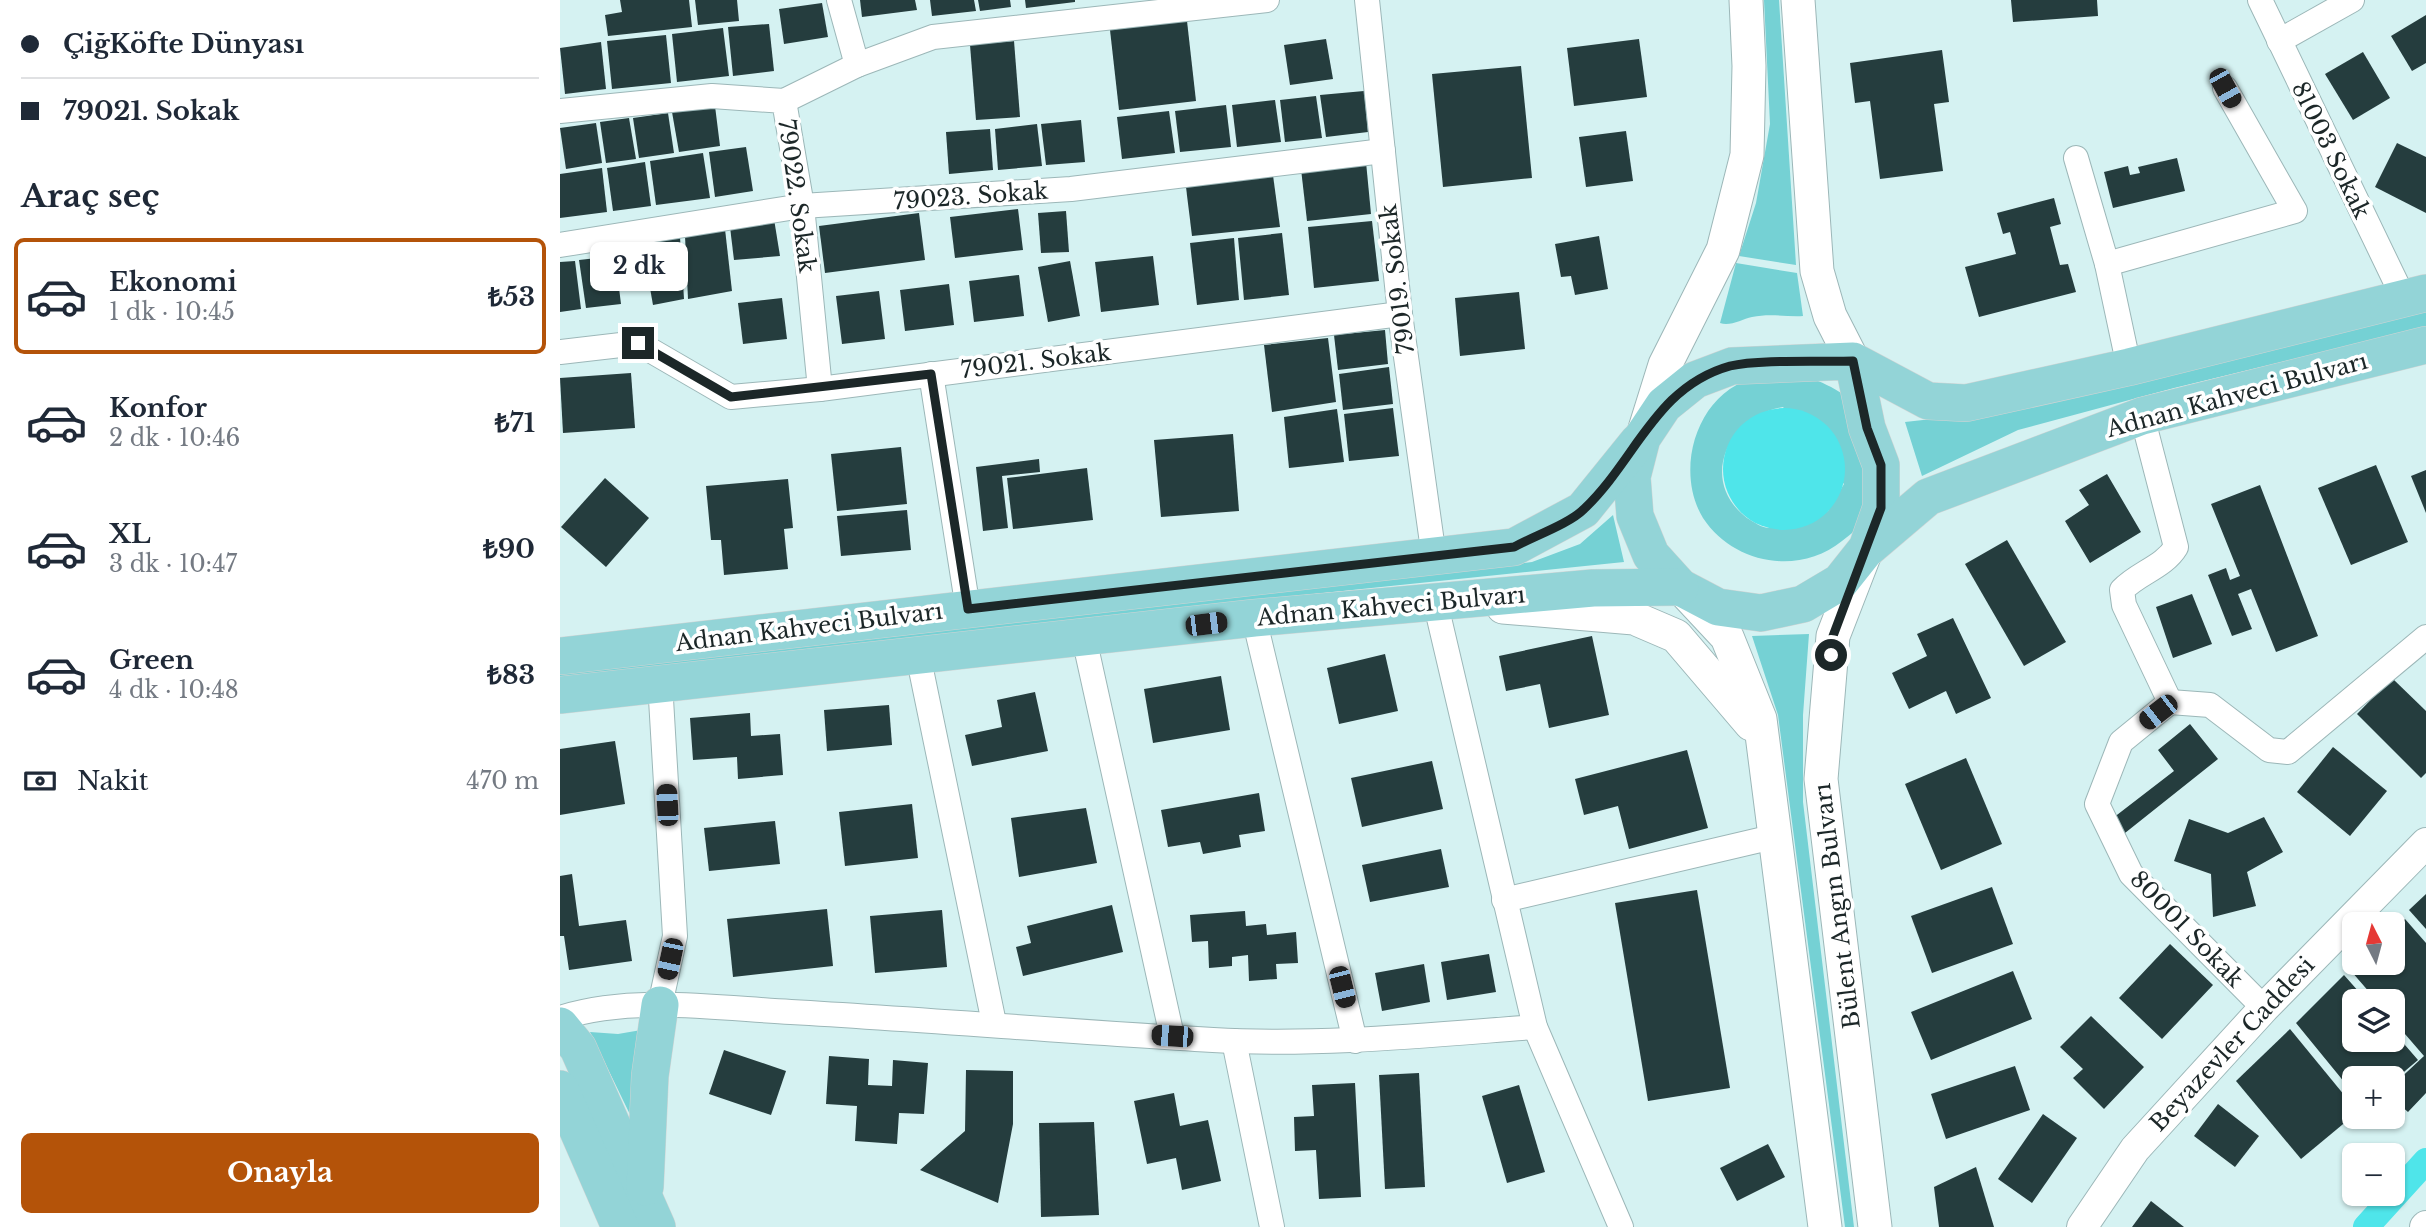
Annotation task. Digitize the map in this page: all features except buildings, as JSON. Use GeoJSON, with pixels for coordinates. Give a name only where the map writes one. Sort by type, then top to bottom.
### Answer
{"type":"FeatureCollection","features":[{"type":"Feature","properties":{"kind":"main road"},"geometry":{"type":"LineString","coordinates":[[1746,0],[1749,115],[1746,155],[1723,250],[1665,365],[1632,477],[1635,516],[1651,555],[1727,637],[1760,719],[1825,1227]]}},
{"type":"Feature","properties":{"kind":"main road"},"geometry":{"type":"LineString","coordinates":[[1680,587],[1718,607],[1761,613],[1803,604],[1840,582],[1867,548],[1881,508],[1881,465],[1867,428],[1853,361],[1830,316],[1817,271],[1798,0]]}},
{"type":"Feature","properties":{"kind":"main road"},"geometry":{"type":"LineString","coordinates":[[1642,438],[1664,405],[1695,380],[1732,366],[1853,361],[1928,401],[1966,403],[2129,367],[2415,296]]}},
{"type":"Feature","properties":{"kind":"main road","name":"Adnan Kahveci Bulvarı"},"geometry":{"type":"LineString","coordinates":[[1867,548],[1928,497],[2142,416],[2426,345]]}},
{"type":"Feature","properties":{"kind":"main road","name":"Adnan Kahveci Bulvarı"},"geometry":{"type":"LineString","coordinates":[[560,656],[1514,547],[1583,510],[1642,438]]}},
{"type":"Feature","properties":{"kind":"main road","name":"Bülent Angın Bulvarı"},"geometry":{"type":"LineString","coordinates":[[1867,548],[1833,636],[1821,779],[1875,1227]]}},
{"type":"Feature","properties":{"kind":"main road","name":"Adnan Kahveci Bulvarı"},"geometry":{"type":"LineString","coordinates":[[560,695],[1254,618],[1604,587],[1680,587]]}},
{"type":"Feature","properties":{"kind":"main road"},"geometry":{"type":"LineString","coordinates":[[1435,601],[1634,618],[1676,636],[1763,740]]}},
{"type":"Feature","properties":{"kind":"main road"},"geometry":{"type":"LineString","coordinates":[[650,1211],[650,1076],[660,1005]]}},
{"type":"Feature","properties":{"kind":"main road"},"geometry":{"type":"LineString","coordinates":[[560,1026],[578,1048],[650,1211]]}},
{"type":"Feature","properties":{"kind":"main road"},"geometry":{"type":"LineString","coordinates":[[560,1089],[620,1227]]}},
{"type":"Feature","properties":{"kind":"street"},"geometry":{"type":"LineString","coordinates":[[839,0],[857,65]]}},
{"type":"Feature","properties":{"kind":"street"},"geometry":{"type":"LineString","coordinates":[[784,101],[857,65],[933,37],[1267,0]]}},
{"type":"Feature","properties":{"kind":"street","name":"79019. Sokak"},"geometry":{"type":"LineString","coordinates":[[1367,0],[1400,314],[1434,557]]}},
{"type":"Feature","properties":{"kind":"street","name":"81003 Sokak"},"geometry":{"type":"LineString","coordinates":[[2260,0],[2279,41],[2415,296]]}},
{"type":"Feature","properties":{"kind":"street"},"geometry":{"type":"LineString","coordinates":[[2279,41],[2352,0]]}},
{"type":"Feature","properties":{"kind":"street"},"geometry":{"type":"LineString","coordinates":[[2108,264],[2295,211],[2225,88]]}},
{"type":"Feature","properties":{"kind":"street","name":"79022. Sokak"},"geometry":{"type":"LineString","coordinates":[[560,111],[712,96],[784,101],[802,206],[820,389]]}},
{"type":"Feature","properties":{"kind":"street","name":"79023. Sokak"},"geometry":{"type":"LineString","coordinates":[[560,245],[802,206],[1071,189],[1383,151]]}},
{"type":"Feature","properties":{"kind":"street"},"geometry":{"type":"LineString","coordinates":[[2076,158],[2108,264],[2129,367]]}},
{"type":"Feature","properties":{"kind":"street","name":"79021. Sokak"},"geometry":{"type":"LineString","coordinates":[[560,352],[638,343],[731,397],[820,389],[1400,314]]}},
{"type":"Feature","properties":{"kind":"street"},"geometry":{"type":"LineString","coordinates":[[931,374],[968,609]]}},
{"type":"Feature","properties":{"kind":"street"},"geometry":{"type":"LineString","coordinates":[[2142,416],[2176,547],[2170,556],[2132,580],[2122,590],[2124,605],[2171,702],[2210,705],[2269,750],[2288,752],[2426,637]]}},
{"type":"Feature","properties":{"kind":"street"},"geometry":{"type":"LineString","coordinates":[[1435,601],[1535,1027],[1621,1227]]}},
{"type":"Feature","properties":{"kind":"street"},"geometry":{"type":"LineString","coordinates":[[1254,618],[1355,1041]]}},
{"type":"Feature","properties":{"kind":"street"},"geometry":{"type":"LineString","coordinates":[[1084,638],[1172,1036]]}},
{"type":"Feature","properties":{"kind":"street"},"geometry":{"type":"LineString","coordinates":[[918,655],[994,1023]]}},
{"type":"Feature","properties":{"kind":"street"},"geometry":{"type":"LineString","coordinates":[[660,682],[675,936],[660,1005]]}},
{"type":"Feature","properties":{"kind":"street","name":"80001 Sokak"},"geometry":{"type":"LineString","coordinates":[[2171,702],[2121,742],[2109,767],[2097,804],[2131,874],[2264,1008]]}},
{"type":"Feature","properties":{"kind":"street"},"geometry":{"type":"LineString","coordinates":[[1504,900],[1777,836]]}},
{"type":"Feature","properties":{"kind":"street","name":"Beyazevler Caddesi"},"geometry":{"type":"LineString","coordinates":[[2082,1227],[2135,1149],[2264,1008],[2426,843]]}},
{"type":"Feature","properties":{"kind":"street"},"geometry":{"type":"LineString","coordinates":[[560,1018],[579,1012],[660,1005],[994,1023],[1234,1041],[1355,1041],[1535,1027]]}},
{"type":"Feature","properties":{"kind":"street"},"geometry":{"type":"LineString","coordinates":[[1234,1041],[1272,1227]]}},
{"type":"Feature","properties":{"kind":"shaded area"},"geometry":{"type":"Polygon","coordinates":[[[1764,0],[1779,0],[1796,265],[1739,256],[1756,203],[1770,124],[1764,0]]]}},
{"type":"Feature","properties":{"kind":"shaded area"},"geometry":{"type":"Polygon","coordinates":[[[1736,263],[1797,273],[1803,316],[1765,315],[1732,323],[1720,323],[1736,263]]]}},
{"type":"Feature","properties":{"kind":"shaded area"},"geometry":{"type":"Polygon","coordinates":[[[2426,312],[2426,327],[2174,388],[2018,430],[1922,476],[1905,422],[2013,410],[2426,312]]]}},
{"type":"Feature","properties":{"kind":"shaded area"},"geometry":{"type":"Polygon","coordinates":[[[1806,376],[1848,397],[1865,419],[1868,438],[1868,509],[1856,529],[1825,552],[1806,559],[1768,560],[1731,546],[1716,534],[1703,518],[1694,498],[1691,455],[1697,433],[1707,414],[1720,397],[1738,384],[1759,377],[1806,376]],[[1783,407],[1764,413],[1748,423],[1735,436],[1726,452],[1722,469],[1724,486],[1732,503],[1747,518],[1768,528],[1828,511],[1844,484],[1783,407]]]}},
{"type":"Feature","properties":{"kind":"shaded area"},"geometry":{"type":"Polygon","coordinates":[[[1784,408],[1807,412],[1827,426],[1841,446],[1845,469],[1841,492],[1827,512],[1807,526],[1784,530],[1761,526],[1741,512],[1727,492],[1723,469],[1727,446],[1741,426],[1761,412],[1784,408]]]}},
{"type":"Feature","properties":{"kind":"shaded area"},"geometry":{"type":"Polygon","coordinates":[[[1613,515],[1624,562],[1255,600],[560,681],[560,672],[1532,562],[1580,544],[1613,515]]]}},
{"type":"Feature","properties":{"kind":"shaded area"},"geometry":{"type":"Polygon","coordinates":[[[1809,634],[1803,715],[1803,802],[1854,1227],[1845,1227],[1778,715],[1752,636],[1809,634]]]}},
{"type":"Feature","properties":{"kind":"shaded area"},"geometry":{"type":"Polygon","coordinates":[[[647,1029],[638,1131],[590,1032],[618,1034],[647,1029]]]}},
{"type":"Feature","properties":{"kind":"waterway"},"geometry":{"type":"LineString","coordinates":[[2366,1227],[2426,1161]]}},
{"type":"Feature","properties":{"kind":"route"},"geometry":{"type":"LineString","coordinates":[[638,343],[731,397],[820,389],[931,374],[968,609],[1514,547],[1583,510],[1642,438],[1664,405],[1695,380],[1732,366],[1853,361],[1867,428],[1881,465],[1881,508],[1833,636],[1831,655]]}}]}
